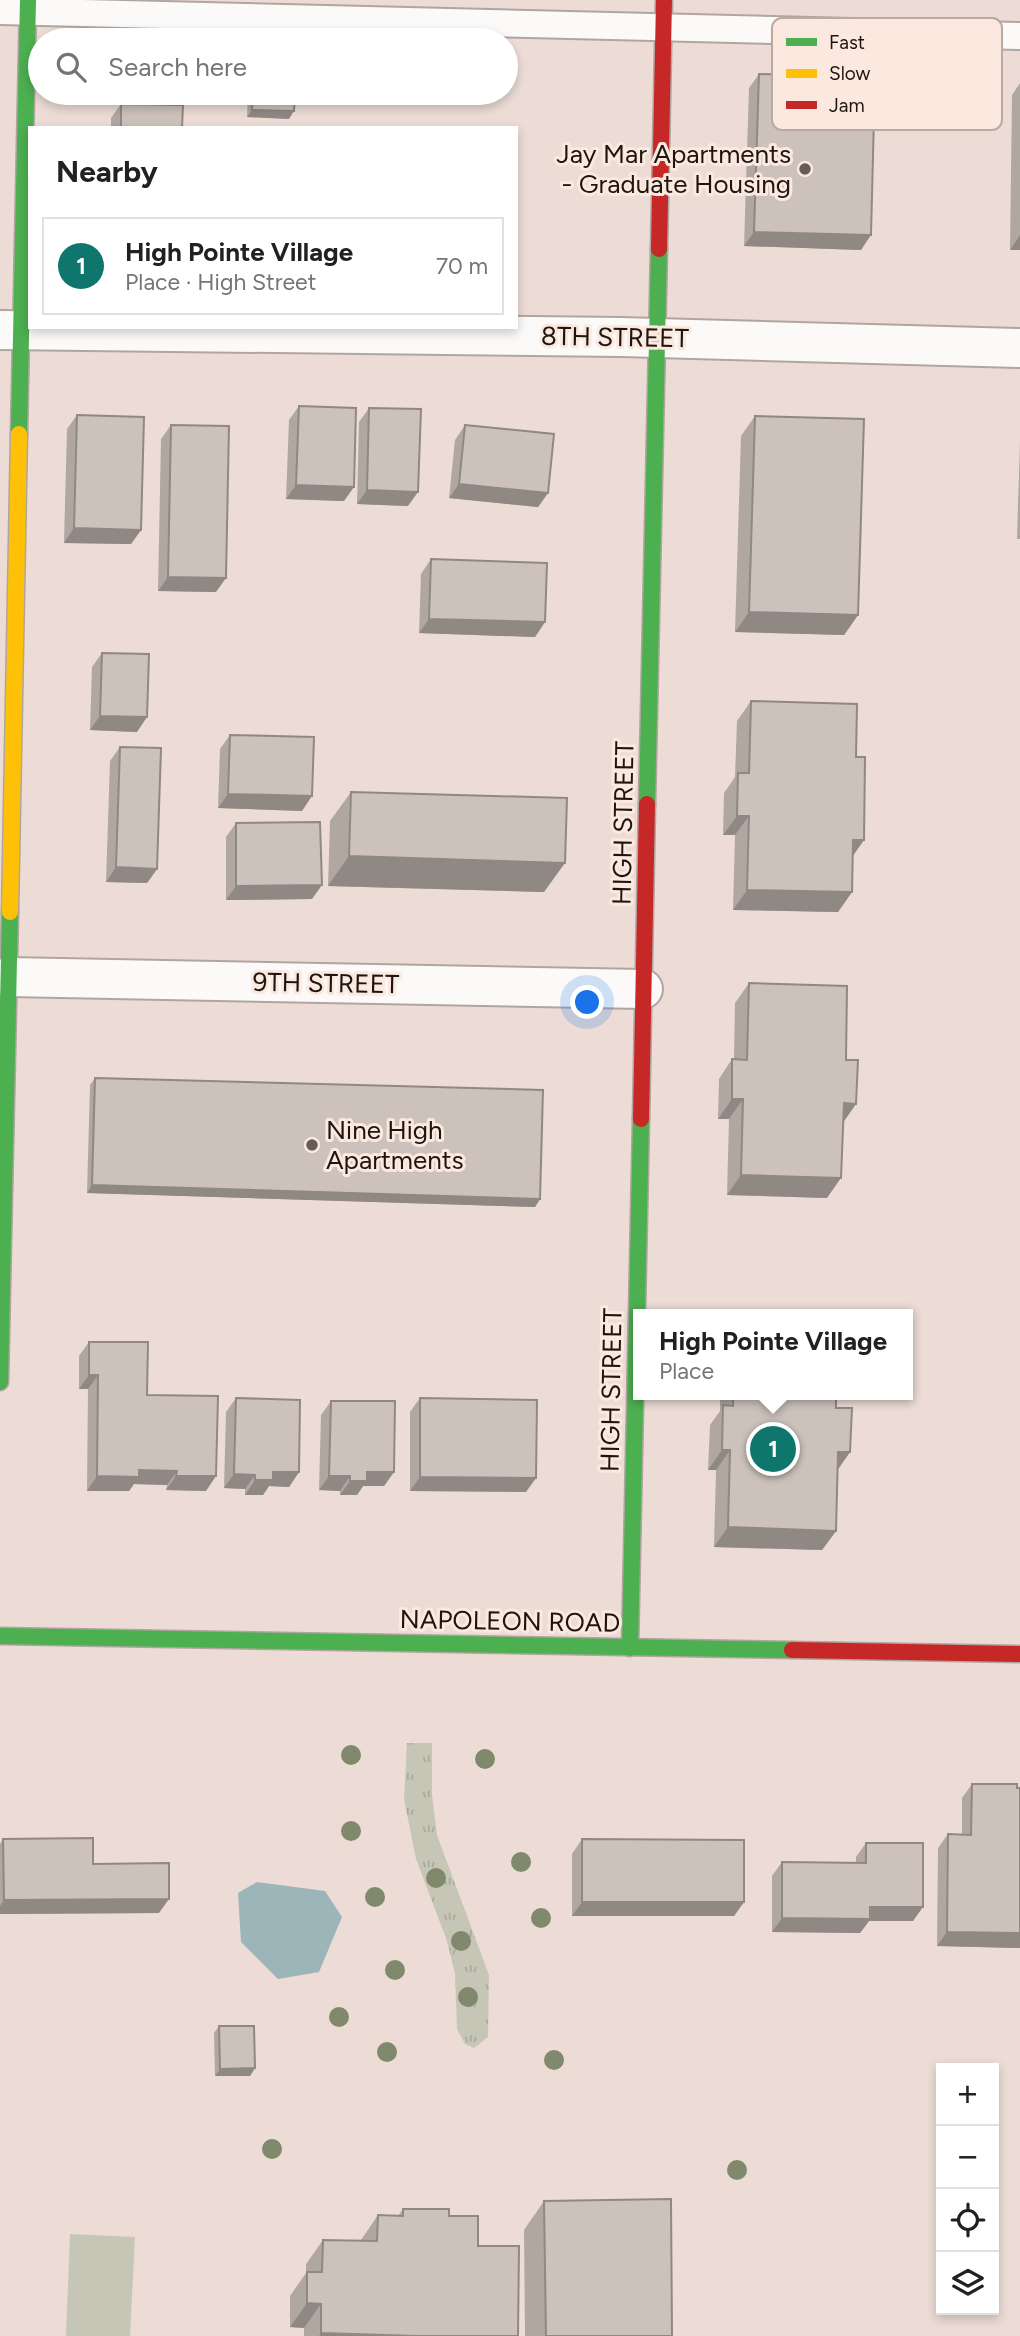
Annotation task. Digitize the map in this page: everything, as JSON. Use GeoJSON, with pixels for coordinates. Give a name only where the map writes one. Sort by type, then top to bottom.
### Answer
{"type":"FeatureCollection","features":[{"type":"Feature","properties":{"kind":"street","name":"HIGH STREET"},"geometry":{"type":"LineString","coordinates":[[637,1309],[664,0]]}},
{"type":"Feature","properties":{"kind":"street"},"geometry":{"type":"LineString","coordinates":[[0,1382],[8,977],[11,330],[28,6]]}},
{"type":"Feature","properties":{"kind":"street","name":"8TH STREET"},"geometry":{"type":"LineString","coordinates":[[11,330],[657,337],[1020,348]]}},
{"type":"Feature","properties":{"kind":"street","name":"9TH STREET"},"geometry":{"type":"LineString","coordinates":[[8,977],[643,989]]}},
{"type":"Feature","properties":{"kind":"street","name":"HIGH STREET"},"geometry":{"type":"LineString","coordinates":[[630,1648],[635,1400]]}},
{"type":"Feature","properties":{"kind":"street","name":"NAPOLEON ROAD"},"geometry":{"type":"LineString","coordinates":[[0,1636],[1020,1654]]}},
{"type":"Feature","properties":{"kind":"lane"},"geometry":{"type":"LineString","coordinates":[[0,11],[28,6],[772,31]]}},
{"type":"Feature","properties":{"kind":"lane"},"geometry":{"type":"LineString","coordinates":[[1002,36],[1020,36]]}},
{"type":"Feature","properties":{"kind":"green space"},"geometry":{"type":"Polygon","coordinates":[[[407,1743],[432,1743],[432,1795],[437,1835],[489,1975],[488,2037],[474,2048],[465,2044],[457,2029],[455,1974],[447,1941],[416,1859],[404,1799],[407,1743]]]}},
{"type":"Feature","properties":{"kind":"green space"},"geometry":{"type":"Polygon","coordinates":[[[70,2234],[135,2237],[130,2336],[66,2336],[70,2234]]]}},
{"type":"Feature","properties":{"kind":"water"},"geometry":{"type":"Polygon","coordinates":[[[257,1882],[325,1891],[342,1917],[319,1972],[278,1979],[241,1942],[238,1893],[257,1882]]]}},
{"type":"Feature","properties":{"kind":"building","name":"Jay Mar Apartments - Graduate Housing"},"geometry":{"type":"Polygon","coordinates":[[[759,74],[772,74],[772,130],[874,130],[871,235],[754,232],[759,74]]]}},
{"type":"Feature","properties":{"kind":"building"},"geometry":{"type":"Polygon","coordinates":[[[121,105],[183,105],[182,126],[121,126],[121,105]]]}},
{"type":"Feature","properties":{"kind":"building"},"geometry":{"type":"Polygon","coordinates":[[[252,105],[294,105],[294,111],[252,110],[252,105]]]}},
{"type":"Feature","properties":{"kind":"building"},"geometry":{"type":"Polygon","coordinates":[[[299,406],[356,408],[354,487],[296,485],[299,406]]]}},
{"type":"Feature","properties":{"kind":"building"},"geometry":{"type":"Polygon","coordinates":[[[369,408],[421,409],[418,492],[367,490],[369,408]]]}},
{"type":"Feature","properties":{"kind":"building"},"geometry":{"type":"Polygon","coordinates":[[[77,415],[144,417],[141,530],[74,528],[77,415]]]}},
{"type":"Feature","properties":{"kind":"building"},"geometry":{"type":"Polygon","coordinates":[[[755,416],[864,419],[858,615],[749,612],[755,416]]]}},
{"type":"Feature","properties":{"kind":"building"},"geometry":{"type":"Polygon","coordinates":[[[171,425],[229,426],[226,578],[168,577],[171,425]]]}},
{"type":"Feature","properties":{"kind":"building"},"geometry":{"type":"Polygon","coordinates":[[[465,425],[554,434],[548,493],[459,484],[465,425]]]}},
{"type":"Feature","properties":{"kind":"building"},"geometry":{"type":"Polygon","coordinates":[[[431,559],[547,563],[545,622],[429,619],[431,559]]]}},
{"type":"Feature","properties":{"kind":"building"},"geometry":{"type":"Polygon","coordinates":[[[102,653],[149,654],[147,717],[100,716],[102,653]]]}},
{"type":"Feature","properties":{"kind":"building"},"geometry":{"type":"Polygon","coordinates":[[[751,701],[857,704],[856,757],[865,757],[864,840],[853,840],[852,892],[747,890],[749,816],[737,816],[738,773],[749,773],[751,701]]]}},
{"type":"Feature","properties":{"kind":"building"},"geometry":{"type":"Polygon","coordinates":[[[230,735],[314,737],[312,796],[228,794],[230,735]]]}},
{"type":"Feature","properties":{"kind":"building"},"geometry":{"type":"Polygon","coordinates":[[[120,747],[161,748],[157,869],[116,867],[120,747]]]}},
{"type":"Feature","properties":{"kind":"building"},"geometry":{"type":"Polygon","coordinates":[[[351,792],[567,798],[565,863],[349,856],[351,792]]]}},
{"type":"Feature","properties":{"kind":"building"},"geometry":{"type":"Polygon","coordinates":[[[320,822],[322,885],[236,886],[236,823],[320,822]]]}},
{"type":"Feature","properties":{"kind":"building"},"geometry":{"type":"Polygon","coordinates":[[[749,983],[847,986],[846,1060],[858,1060],[856,1104],[844,1103],[841,1178],[741,1175],[743,1099],[732,1099],[732,1059],[747,1060],[749,983]]]}},
{"type":"Feature","properties":{"kind":"building","name":"Nine High Apartments"},"geometry":{"type":"Polygon","coordinates":[[[95,1078],[543,1090],[540,1199],[92,1185],[95,1078]]]}},
{"type":"Feature","properties":{"kind":"building"},"geometry":{"type":"Polygon","coordinates":[[[89,1342],[148,1342],[147,1395],[218,1396],[216,1476],[176,1476],[177,1471],[139,1470],[139,1477],[97,1476],[98,1375],[89,1375],[89,1342]]]}},
{"type":"Feature","properties":{"kind":"building"},"geometry":{"type":"Polygon","coordinates":[[[236,1398],[300,1400],[299,1472],[273,1472],[273,1480],[255,1480],[255,1475],[234,1474],[236,1398]]]}},
{"type":"Feature","properties":{"kind":"building"},"geometry":{"type":"Polygon","coordinates":[[[420,1398],[537,1400],[536,1478],[420,1477],[420,1398]]]}},
{"type":"Feature","properties":{"kind":"building"},"geometry":{"type":"Polygon","coordinates":[[[733,1400],[836,1400],[836,1408],[852,1408],[850,1452],[838,1452],[836,1531],[728,1527],[730,1450],[722,1450],[723,1405],[733,1406],[733,1400]]]}},
{"type":"Feature","properties":{"kind":"building"},"geometry":{"type":"Polygon","coordinates":[[[331,1401],[395,1401],[394,1472],[367,1472],[367,1481],[350,1481],[350,1476],[329,1476],[331,1401]]]}},
{"type":"Feature","properties":{"kind":"building"},"geometry":{"type":"Polygon","coordinates":[[[972,1784],[1017,1784],[1017,1788],[1020,1788],[1020,1933],[947,1932],[948,1834],[971,1835],[972,1784]]]}},
{"type":"Feature","properties":{"kind":"building"},"geometry":{"type":"Polygon","coordinates":[[[93,1838],[93,1864],[169,1863],[169,1899],[4,1900],[3,1839],[93,1838]]]}},
{"type":"Feature","properties":{"kind":"building"},"geometry":{"type":"Polygon","coordinates":[[[582,1839],[744,1840],[744,1902],[582,1902],[582,1839]]]}},
{"type":"Feature","properties":{"kind":"building"},"geometry":{"type":"Polygon","coordinates":[[[866,1843],[923,1843],[923,1907],[870,1907],[870,1919],[782,1918],[782,1862],[866,1863],[866,1843]]]}},
{"type":"Feature","properties":{"kind":"building"},"geometry":{"type":"Polygon","coordinates":[[[219,2026],[254,2026],[255,2068],[220,2069],[219,2026]]]}},
{"type":"Feature","properties":{"kind":"building"},"geometry":{"type":"Polygon","coordinates":[[[671,2199],[672,2336],[546,2336],[544,2201],[671,2199]]]}},
{"type":"Feature","properties":{"kind":"building"},"geometry":{"type":"Polygon","coordinates":[[[403,2209],[449,2209],[449,2216],[478,2216],[478,2246],[519,2246],[518,2336],[321,2333],[321,2304],[307,2303],[307,2272],[322,2272],[323,2240],[377,2241],[378,2215],[403,2216],[403,2209]]]}},
{"type":"Feature","properties":{"kind":"traffic: fast"},"geometry":{"type":"LineString","coordinates":[[19,434],[28,0]]}},
{"type":"Feature","properties":{"kind":"traffic: fast"},"geometry":{"type":"LineString","coordinates":[[647,804],[659,249]]}},
{"type":"Feature","properties":{"kind":"traffic: fast"},"geometry":{"type":"LineString","coordinates":[[0,1382],[10,912]]}},
{"type":"Feature","properties":{"kind":"traffic: fast"},"geometry":{"type":"LineString","coordinates":[[637,1309],[641,1119]]}},
{"type":"Feature","properties":{"kind":"traffic: fast"},"geometry":{"type":"LineString","coordinates":[[630,1648],[635,1400]]}},
{"type":"Feature","properties":{"kind":"traffic: fast"},"geometry":{"type":"LineString","coordinates":[[0,1636],[792,1650]]}},
{"type":"Feature","properties":{"kind":"traffic: slow"},"geometry":{"type":"LineString","coordinates":[[10,912],[19,434]]}},
{"type":"Feature","properties":{"kind":"traffic: jam"},"geometry":{"type":"LineString","coordinates":[[659,249],[664,0]]}},
{"type":"Feature","properties":{"kind":"traffic: jam"},"geometry":{"type":"LineString","coordinates":[[641,1119],[647,804]]}},
{"type":"Feature","properties":{"kind":"traffic: jam"},"geometry":{"type":"LineString","coordinates":[[792,1650],[1020,1654]]}},
{"type":"Feature","properties":{"kind":"place","name":"Jay Mar Apartments - Graduate Housing"},"geometry":{"type":"Point","coordinates":[805,169]}},
{"type":"Feature","properties":{"kind":"place","name":"Nine High Apartments"},"geometry":{"type":"Point","coordinates":[312,1145]}},
{"type":"Feature","properties":{"kind":"place","name":"High Pointe Village"},"geometry":{"type":"Point","coordinates":[773,1449]}}]}
